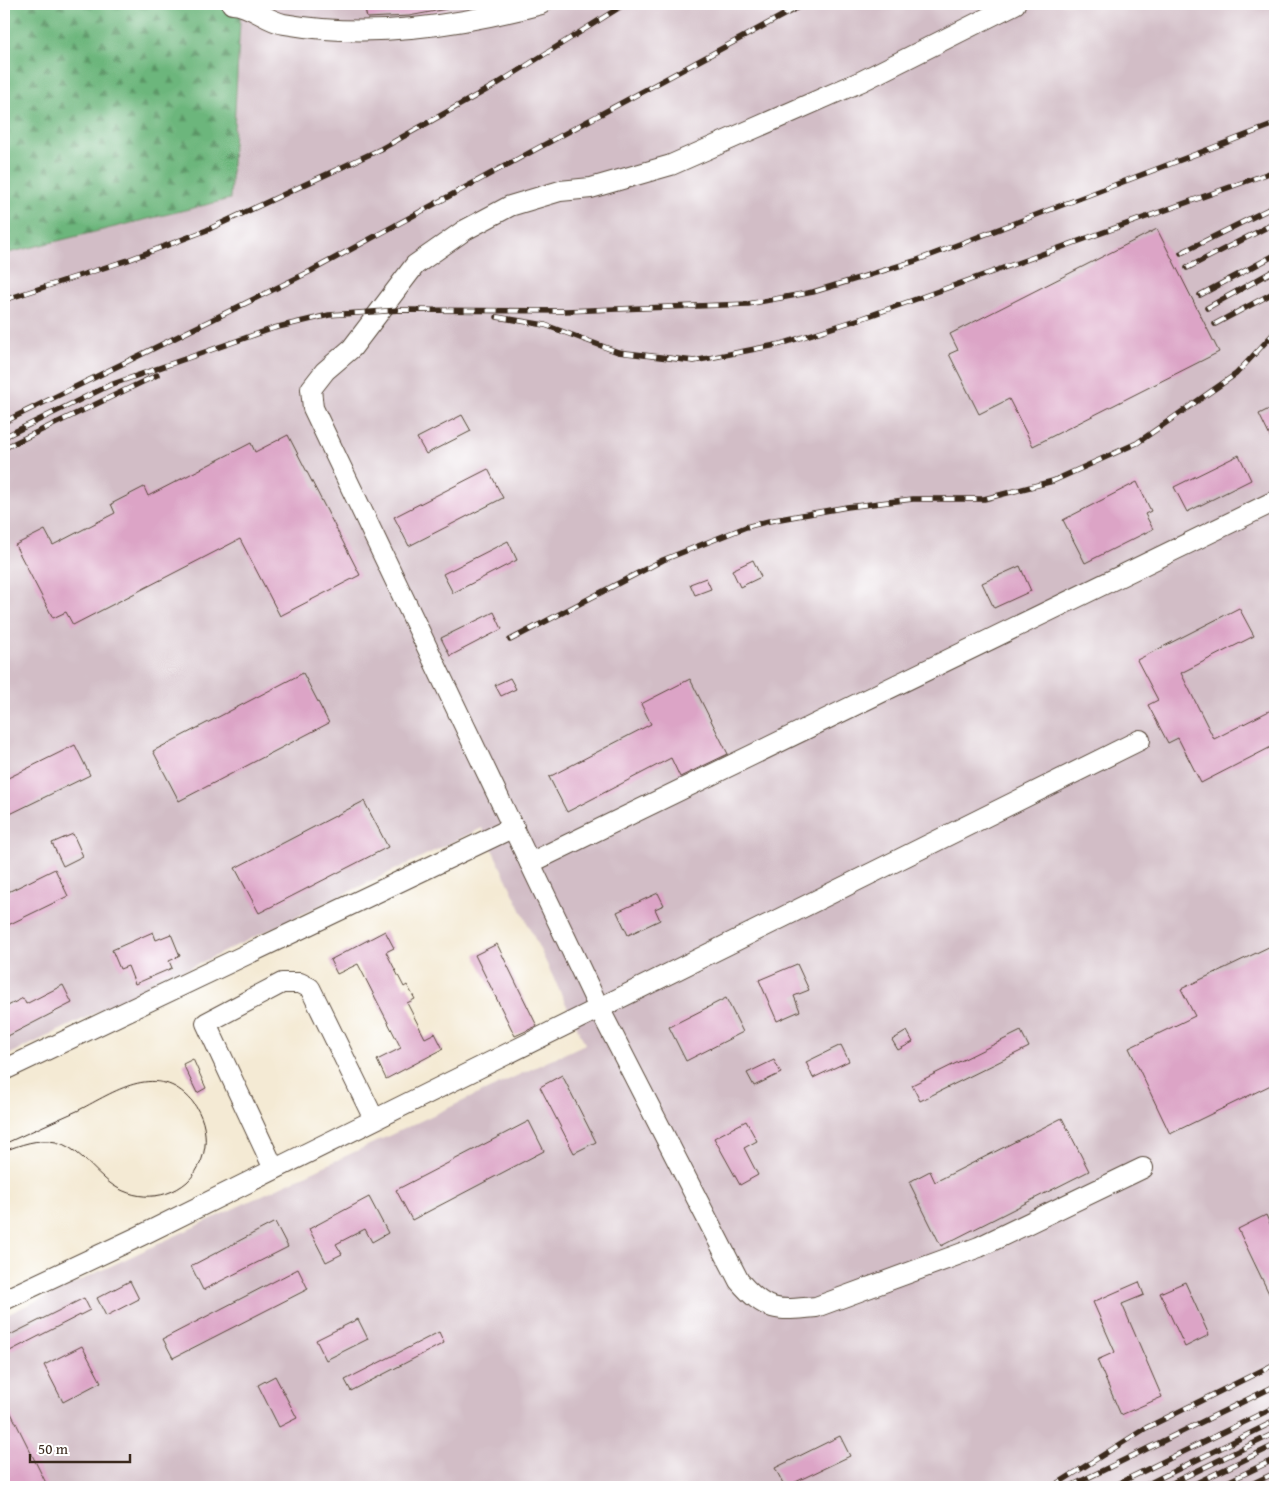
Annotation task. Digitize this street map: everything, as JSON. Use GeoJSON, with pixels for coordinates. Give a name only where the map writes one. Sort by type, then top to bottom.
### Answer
{"type":"FeatureCollection","features":[{"type":"Feature","properties":{"kind":"street"},"geometry":{"type":"LineString","coordinates":[[232,4],[241,4],[260,16],[283,24],[345,31],[406,29],[455,24],[541,4]]}},
{"type":"Feature","properties":{"kind":"street"},"geometry":{"type":"LineString","coordinates":[[1015,4],[862,81],[671,165],[591,188],[560,191],[510,206],[465,230],[415,265],[352,348],[325,371],[311,389],[313,408],[599,1008],[739,1282],[762,1304],[790,1310],[816,1307],[979,1247],[1142,1168]]}},
{"type":"Feature","properties":{"kind":"street"},"geometry":{"type":"LineString","coordinates":[[530,863],[1275,502]]}},
{"type":"Feature","properties":{"kind":"street"},"geometry":{"type":"LineString","coordinates":[[4,1300],[140,1236],[374,1118],[1140,740]]}},
{"type":"Feature","properties":{"kind":"street"},"geometry":{"type":"LineString","coordinates":[[4,1070],[514,827]]}},
{"type":"Feature","properties":{"kind":"street"},"geometry":{"type":"LineString","coordinates":[[274,1169],[206,1023],[282,983],[300,982],[310,988],[374,1118]]}},
{"type":"Feature","properties":{"kind":"shaded area"},"geometry":{"type":"Polygon","coordinates":[[[241,4],[1275,4],[1275,1487],[4,1487],[4,1316],[585,1044],[482,828],[4,1057],[4,254],[230,199],[241,4]]]}},
{"type":"Feature","properties":{"kind":"green space"},"geometry":{"type":"Polygon","coordinates":[[[4,4],[241,4],[230,199],[4,254],[4,4]]]}},
{"type":"Feature","properties":{"kind":"building"},"geometry":{"type":"Polygon","coordinates":[[[394,4],[447,4],[447,9],[409,16],[367,18],[365,9],[394,4]]]}},
{"type":"Feature","properties":{"kind":"building"},"geometry":{"type":"Polygon","coordinates":[[[1157,229],[1219,352],[1033,446],[1009,399],[979,414],[949,354],[958,350],[950,334],[1157,229]]]}},
{"type":"Feature","properties":{"kind":"building"},"geometry":{"type":"Polygon","coordinates":[[[1275,406],[1275,447],[1259,414],[1275,406]]]}},
{"type":"Feature","properties":{"kind":"building"},"geometry":{"type":"Polygon","coordinates":[[[462,415],[471,431],[426,454],[417,438],[462,415]]]}},
{"type":"Feature","properties":{"kind":"building"},"geometry":{"type":"Polygon","coordinates":[[[288,435],[360,575],[280,616],[240,539],[73,625],[66,612],[53,618],[15,545],[45,530],[53,545],[115,513],[111,504],[144,487],[148,496],[251,443],[255,452],[288,435]]]}},
{"type":"Feature","properties":{"kind":"building"},"geometry":{"type":"Polygon","coordinates":[[[1239,455],[1251,480],[1187,512],[1174,487],[1239,455]]]}},
{"type":"Feature","properties":{"kind":"building"},"geometry":{"type":"Polygon","coordinates":[[[488,469],[503,498],[409,546],[394,517],[488,469]]]}},
{"type":"Feature","properties":{"kind":"building"},"geometry":{"type":"Polygon","coordinates":[[[1137,482],[1151,511],[1145,514],[1153,529],[1085,563],[1063,520],[1137,482]]]}},
{"type":"Feature","properties":{"kind":"building"},"geometry":{"type":"Polygon","coordinates":[[[508,541],[517,560],[453,593],[443,574],[508,541]]]}},
{"type":"Feature","properties":{"kind":"building"},"geometry":{"type":"Polygon","coordinates":[[[753,560],[761,577],[740,587],[732,570],[753,560]]]}},
{"type":"Feature","properties":{"kind":"building"},"geometry":{"type":"Polygon","coordinates":[[[1020,566],[1031,591],[994,608],[982,583],[1020,566]]]}},
{"type":"Feature","properties":{"kind":"building"},"geometry":{"type":"Polygon","coordinates":[[[706,578],[711,589],[695,595],[690,584],[706,578]]]}},
{"type":"Feature","properties":{"kind":"building"},"geometry":{"type":"Polygon","coordinates":[[[1239,608],[1254,636],[1181,673],[1214,739],[1275,708],[1275,745],[1201,783],[1178,738],[1168,743],[1148,705],[1158,700],[1137,660],[1239,608]]]}},
{"type":"Feature","properties":{"kind":"building"},"geometry":{"type":"Polygon","coordinates":[[[494,612],[502,629],[450,656],[441,638],[494,612]]]}},
{"type":"Feature","properties":{"kind":"building"},"geometry":{"type":"Polygon","coordinates":[[[303,673],[329,723],[179,801],[153,751],[303,673]]]}},
{"type":"Feature","properties":{"kind":"building"},"geometry":{"type":"Polygon","coordinates":[[[510,678],[516,689],[501,696],[495,685],[510,678]]]}},
{"type":"Feature","properties":{"kind":"building"},"geometry":{"type":"Polygon","coordinates":[[[690,679],[728,754],[680,777],[671,758],[567,812],[549,777],[651,724],[641,704],[690,679]]]}},
{"type":"Feature","properties":{"kind":"building"},"geometry":{"type":"Polygon","coordinates":[[[75,745],[90,775],[4,817],[4,780],[75,745]]]}},
{"type":"Feature","properties":{"kind":"building"},"geometry":{"type":"Polygon","coordinates":[[[364,801],[388,847],[259,913],[235,868],[364,801]]]}},
{"type":"Feature","properties":{"kind":"building"},"geometry":{"type":"Polygon","coordinates":[[[73,834],[83,856],[63,866],[52,843],[73,834]]]}},
{"type":"Feature","properties":{"kind":"building"},"geometry":{"type":"Polygon","coordinates":[[[55,869],[68,896],[4,927],[4,894],[55,869]]]}},
{"type":"Feature","properties":{"kind":"building"},"geometry":{"type":"Polygon","coordinates":[[[658,893],[664,905],[655,909],[660,920],[628,935],[617,912],[658,893]]]}},
{"type":"Feature","properties":{"kind":"building"},"geometry":{"type":"Polygon","coordinates":[[[385,931],[394,948],[386,952],[404,987],[407,985],[415,999],[407,1003],[425,1038],[435,1033],[443,1049],[386,1079],[377,1060],[401,1048],[358,964],[337,974],[330,960],[385,931]]]}},
{"type":"Feature","properties":{"kind":"building"},"geometry":{"type":"Polygon","coordinates":[[[153,932],[156,940],[171,934],[180,956],[169,961],[172,968],[135,984],[128,966],[120,969],[112,950],[153,932]]]}},
{"type":"Feature","properties":{"kind":"building"},"geometry":{"type":"Polygon","coordinates":[[[497,944],[537,1026],[515,1036],[475,955],[497,944]]]}},
{"type":"Feature","properties":{"kind":"building"},"geometry":{"type":"Polygon","coordinates":[[[1275,944],[1275,1083],[1170,1134],[1129,1048],[1195,1016],[1181,989],[1275,944]]]}},
{"type":"Feature","properties":{"kind":"building"},"geometry":{"type":"Polygon","coordinates":[[[797,964],[809,990],[794,996],[800,1011],[777,1021],[759,980],[797,964]]]}},
{"type":"Feature","properties":{"kind":"building"},"geometry":{"type":"Polygon","coordinates":[[[63,985],[72,1003],[4,1038],[4,1008],[23,998],[26,1004],[63,985]]]}},
{"type":"Feature","properties":{"kind":"building"},"geometry":{"type":"Polygon","coordinates":[[[726,998],[743,1032],[686,1061],[669,1027],[726,998]]]}},
{"type":"Feature","properties":{"kind":"building"},"geometry":{"type":"Polygon","coordinates":[[[907,1031],[913,1042],[898,1050],[892,1040],[907,1031]]]}},
{"type":"Feature","properties":{"kind":"building"},"geometry":{"type":"Polygon","coordinates":[[[1021,1031],[1029,1047],[920,1101],[912,1085],[1021,1031]]]}},
{"type":"Feature","properties":{"kind":"building"},"geometry":{"type":"Polygon","coordinates":[[[841,1045],[849,1061],[813,1078],[806,1062],[841,1045]]]}},
{"type":"Feature","properties":{"kind":"building"},"geometry":{"type":"Polygon","coordinates":[[[193,1059],[206,1088],[197,1093],[183,1064],[193,1059]]]}},
{"type":"Feature","properties":{"kind":"building"},"geometry":{"type":"Polygon","coordinates":[[[774,1060],[781,1073],[754,1086],[747,1073],[774,1060]]]}},
{"type":"Feature","properties":{"kind":"building"},"geometry":{"type":"Polygon","coordinates":[[[562,1075],[596,1142],[574,1153],[540,1087],[562,1075]]]}},
{"type":"Feature","properties":{"kind":"building"},"geometry":{"type":"Polygon","coordinates":[[[1062,1118],[1089,1171],[941,1246],[909,1182],[930,1171],[935,1182],[1062,1118]]]}},
{"type":"Feature","properties":{"kind":"building"},"geometry":{"type":"Polygon","coordinates":[[[529,1121],[544,1151],[412,1220],[396,1190],[529,1121]]]}},
{"type":"Feature","properties":{"kind":"building"},"geometry":{"type":"Polygon","coordinates":[[[746,1121],[757,1141],[744,1148],[758,1175],[740,1185],[714,1138],[746,1121]]]}},
{"type":"Feature","properties":{"kind":"building"},"geometry":{"type":"Polygon","coordinates":[[[369,1197],[388,1233],[372,1242],[365,1229],[336,1244],[342,1254],[326,1262],[309,1229],[369,1197]]]}},
{"type":"Feature","properties":{"kind":"building"},"geometry":{"type":"Polygon","coordinates":[[[1266,1215],[1275,1235],[1275,1306],[1238,1229],[1266,1215]]]}},
{"type":"Feature","properties":{"kind":"building"},"geometry":{"type":"Polygon","coordinates":[[[275,1222],[288,1247],[203,1290],[191,1266],[275,1222]]]}},
{"type":"Feature","properties":{"kind":"building"},"geometry":{"type":"Polygon","coordinates":[[[298,1269],[308,1289],[173,1358],[163,1339],[298,1269]]]}},
{"type":"Feature","properties":{"kind":"building"},"geometry":{"type":"Polygon","coordinates":[[[130,1281],[139,1299],[106,1316],[97,1298],[130,1281]]]}},
{"type":"Feature","properties":{"kind":"building"},"geometry":{"type":"Polygon","coordinates":[[[1139,1282],[1144,1295],[1122,1304],[1162,1397],[1121,1415],[1097,1360],[1115,1352],[1093,1302],[1139,1282]]]}},
{"type":"Feature","properties":{"kind":"building"},"geometry":{"type":"Polygon","coordinates":[[[1185,1282],[1209,1335],[1185,1347],[1160,1293],[1185,1282]]]}},
{"type":"Feature","properties":{"kind":"building"},"geometry":{"type":"Polygon","coordinates":[[[84,1298],[90,1310],[4,1354],[4,1338],[84,1298]]]}},
{"type":"Feature","properties":{"kind":"building"},"geometry":{"type":"Polygon","coordinates":[[[358,1319],[368,1339],[326,1360],[316,1340],[358,1319]]]}},
{"type":"Feature","properties":{"kind":"building"},"geometry":{"type":"Polygon","coordinates":[[[439,1332],[444,1343],[351,1391],[345,1380],[439,1332]]]}},
{"type":"Feature","properties":{"kind":"building"},"geometry":{"type":"Polygon","coordinates":[[[82,1346],[101,1382],[63,1402],[44,1365],[82,1346]]]}},
{"type":"Feature","properties":{"kind":"building"},"geometry":{"type":"Polygon","coordinates":[[[275,1376],[297,1418],[279,1427],[258,1385],[275,1376]]]}},
{"type":"Feature","properties":{"kind":"building"},"geometry":{"type":"Polygon","coordinates":[[[4,1399],[48,1487],[9,1487],[4,1476],[4,1399]]]}},
{"type":"Feature","properties":{"kind":"building"},"geometry":{"type":"Polygon","coordinates":[[[840,1436],[850,1456],[785,1487],[775,1468],[840,1436]]]}},
{"type":"Feature","properties":{"kind":"tram line"},"geometry":{"type":"LineString","coordinates":[[4,1144],[116,1091],[144,1082],[172,1085],[185,1094],[196,1107],[201,1117],[205,1140],[202,1160],[192,1177],[177,1189],[156,1196],[145,1196],[123,1191],[104,1178],[76,1152],[63,1144],[43,1141],[23,1144],[4,1151]]}},
{"type":"Feature","properties":{"kind":"railway"},"geometry":{"type":"LineString","coordinates":[[4,300],[128,260],[207,230],[381,149],[497,84],[625,4]]}},
{"type":"Feature","properties":{"kind":"railway"},"geometry":{"type":"LineString","coordinates":[[4,422],[311,271],[804,4]]}},
{"type":"Feature","properties":{"kind":"railway"},"geometry":{"type":"LineString","coordinates":[[4,437],[110,385],[274,328],[329,315],[400,310],[565,311],[748,304],[813,292],[915,261],[1275,124]]}},
{"type":"Feature","properties":{"kind":"railway"},"geometry":{"type":"LineString","coordinates":[[497,317],[545,325],[618,352],[694,361],[781,344],[863,318],[1275,171]]}},
{"type":"Feature","properties":{"kind":"railway"},"geometry":{"type":"LineString","coordinates":[[1181,253],[1275,206]]}},
{"type":"Feature","properties":{"kind":"railway"},"geometry":{"type":"LineString","coordinates":[[1187,268],[1275,223]]}},
{"type":"Feature","properties":{"kind":"railway"},"geometry":{"type":"LineString","coordinates":[[1200,295],[1275,255]]}},
{"type":"Feature","properties":{"kind":"railway"},"geometry":{"type":"LineString","coordinates":[[1207,308],[1275,270]]}},
{"type":"Feature","properties":{"kind":"railway"},"geometry":{"type":"LineString","coordinates":[[1215,324],[1275,292]]}},
{"type":"Feature","properties":{"kind":"railway"},"geometry":{"type":"LineString","coordinates":[[510,640],[663,560],[746,527],[847,507],[913,499],[984,499],[1053,481],[1137,443],[1236,374],[1275,332]]}},
{"type":"Feature","properties":{"kind":"railway"},"geometry":{"type":"LineString","coordinates":[[4,448],[157,375]]}},
{"type":"Feature","properties":{"kind":"railway"},"geometry":{"type":"LineString","coordinates":[[1052,1487],[1146,1428],[1275,1364]]}},
{"type":"Feature","properties":{"kind":"railway"},"geometry":{"type":"LineString","coordinates":[[1069,1487],[1275,1386]]}},
{"type":"Feature","properties":{"kind":"railway"},"geometry":{"type":"LineString","coordinates":[[1111,1487],[1275,1407]]}},
{"type":"Feature","properties":{"kind":"railway"},"geometry":{"type":"LineString","coordinates":[[1142,1487],[1275,1421]]}},
{"type":"Feature","properties":{"kind":"railway"},"geometry":{"type":"LineString","coordinates":[[1164,1487],[1275,1433]]}},
{"type":"Feature","properties":{"kind":"railway"},"geometry":{"type":"LineString","coordinates":[[1188,1487],[1275,1445]]}},
{"type":"Feature","properties":{"kind":"railway"},"geometry":{"type":"LineString","coordinates":[[1217,1487],[1275,1459]]}},
{"type":"Feature","properties":{"kind":"railway"},"geometry":{"type":"LineString","coordinates":[[1245,1487],[1275,1473]]}},
{"type":"Feature","properties":{"kind":"railway"},"geometry":{"type":"LineString","coordinates":[[1266,1487],[1275,1483]]}}]}
